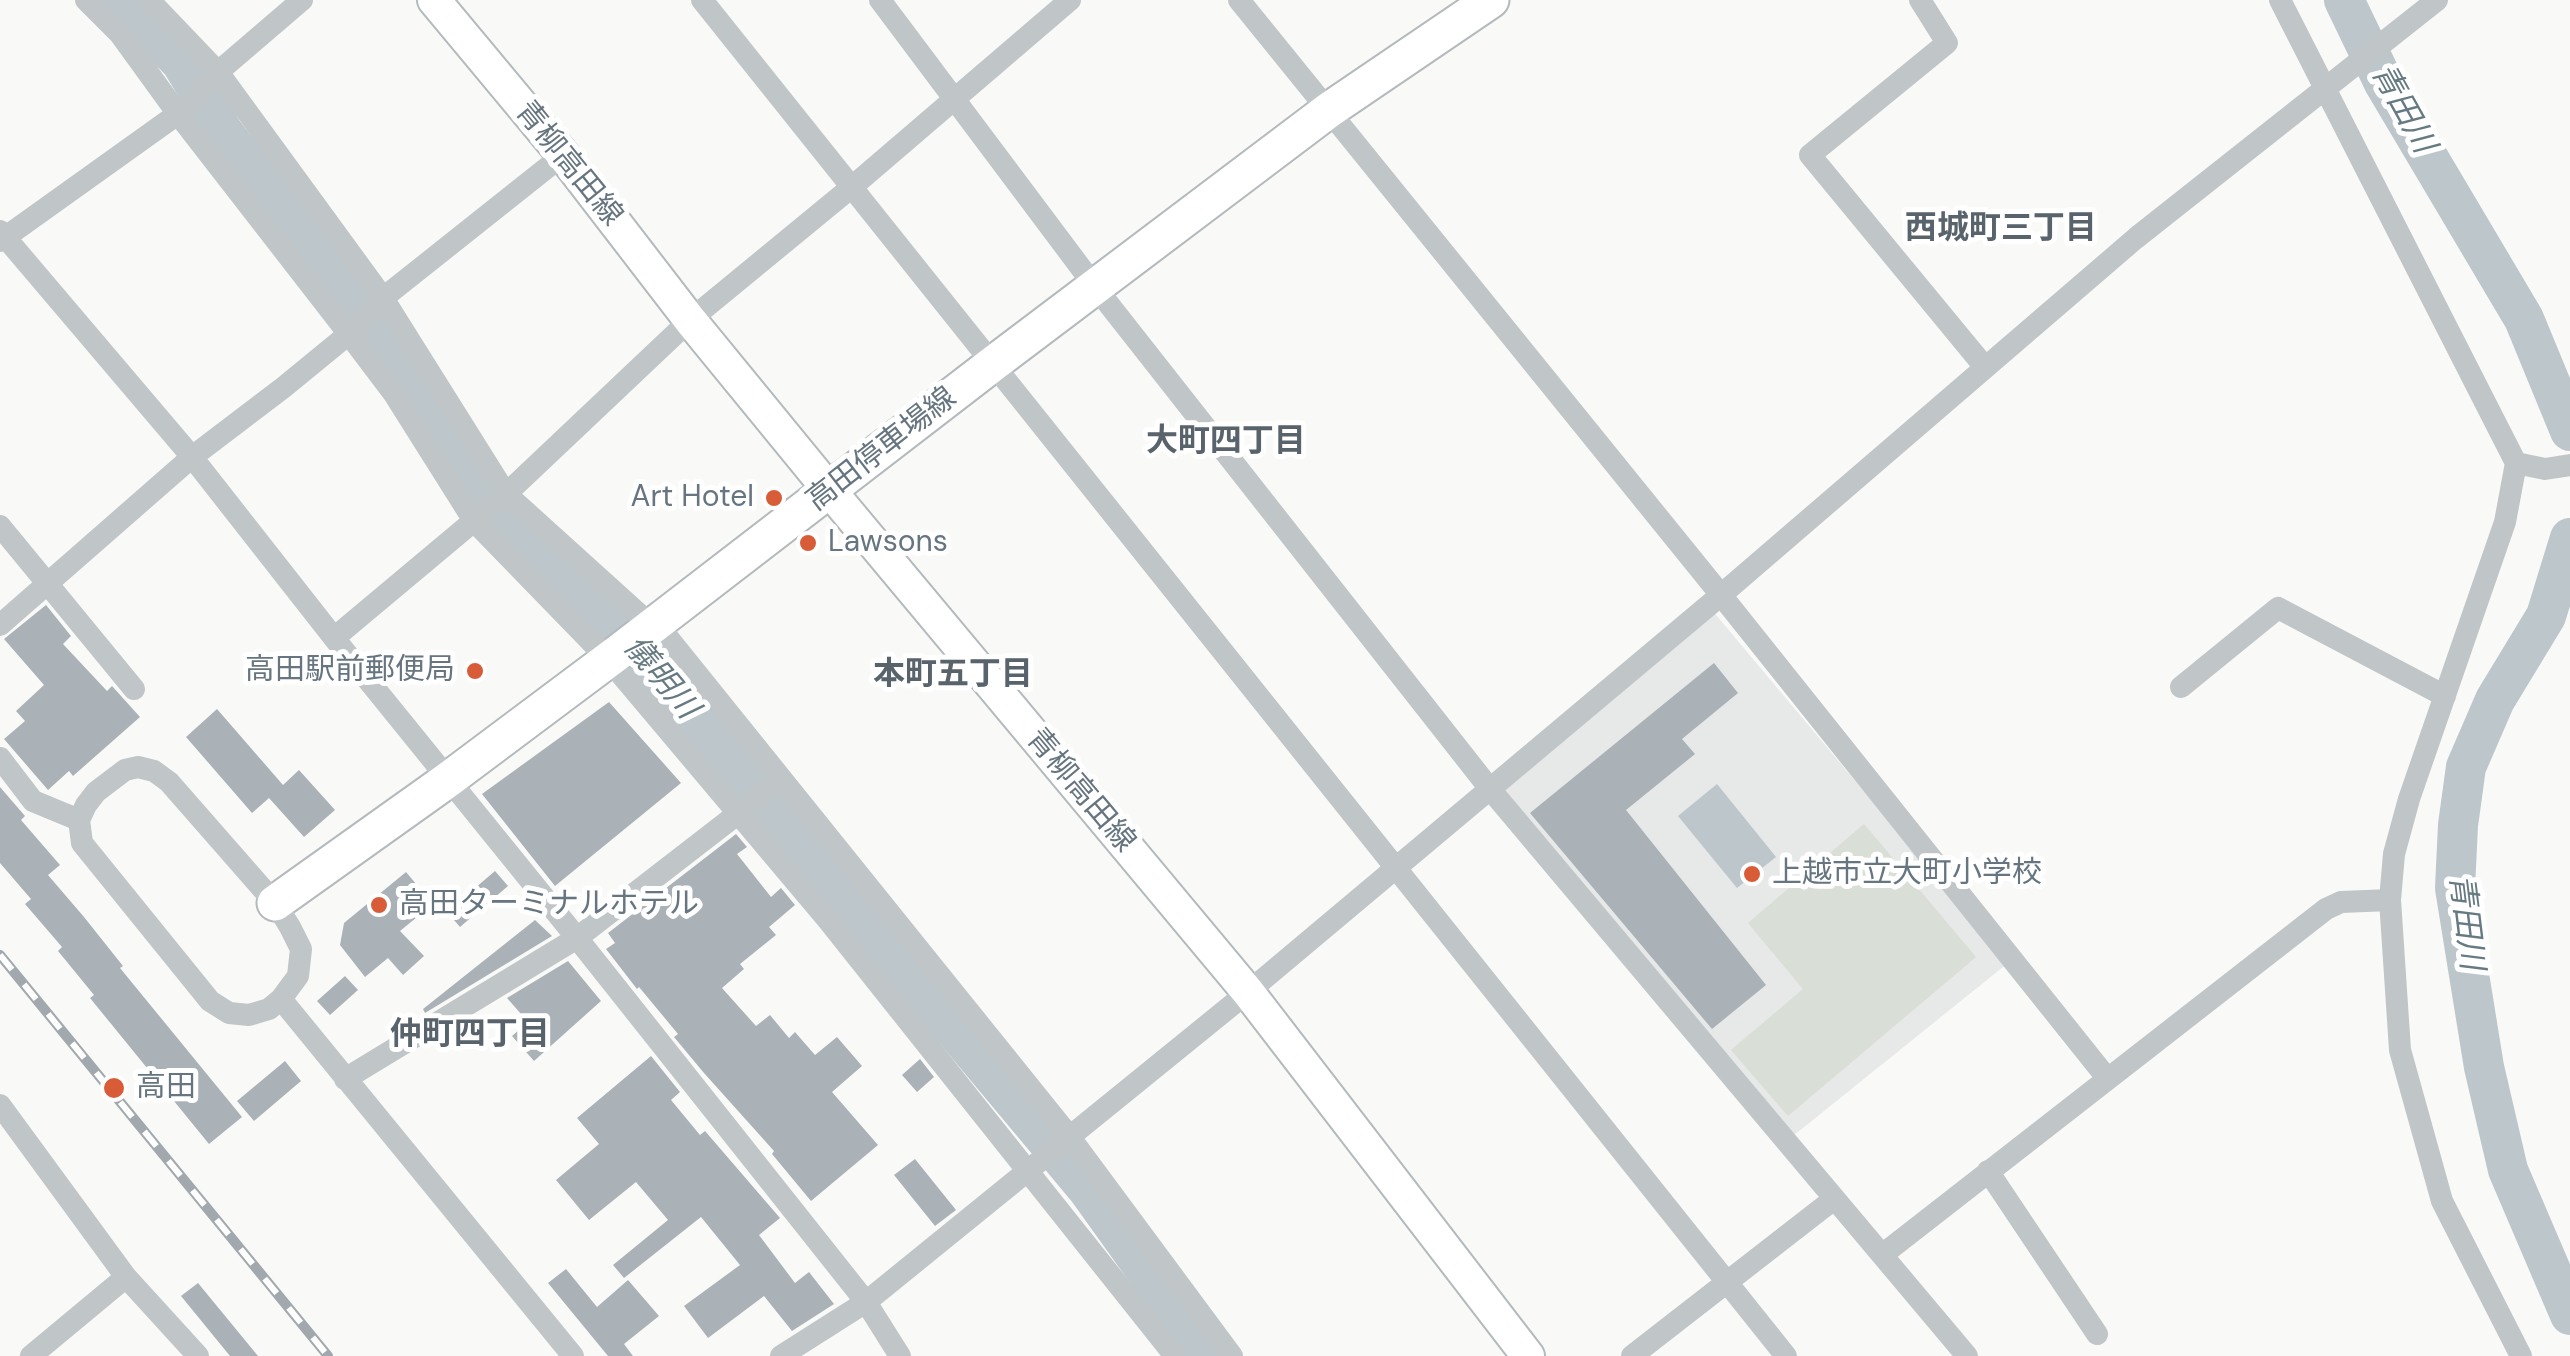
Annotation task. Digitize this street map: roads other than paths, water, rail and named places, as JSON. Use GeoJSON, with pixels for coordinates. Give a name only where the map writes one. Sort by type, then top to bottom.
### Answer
{"type":"FeatureCollection","features":[{"type":"Feature","properties":{"kind":"main road","name":"青柳高田線"},"geometry":{"type":"LineString","coordinates":[[434,0],[563,155],[690,320],[830,491],[1248,992],[1528,1356]]}},
{"type":"Feature","properties":{"kind":"main road","name":"高田停車場線"},"geometry":{"type":"LineString","coordinates":[[275,903],[449,780],[1329,110],[1490,0]]}},
{"type":"Feature","properties":{"kind":"street"},"geometry":{"type":"LineString","coordinates":[[86,0],[120,34],[352,330],[474,520],[636,638],[740,813],[1034,1166],[1175,1356]]}},
{"type":"Feature","properties":{"kind":"street"},"geometry":{"type":"LineString","coordinates":[[148,0],[214,75],[383,298],[506,494],[776,784],[1070,1136],[1232,1356]]}},
{"type":"Feature","properties":{"kind":"street"},"geometry":{"type":"LineString","coordinates":[[302,0],[214,75],[182,111],[2,236],[192,457],[866,1302],[900,1356]]}},
{"type":"Feature","properties":{"kind":"street"},"geometry":{"type":"LineString","coordinates":[[702,0],[1786,1356]]}},
{"type":"Feature","properties":{"kind":"street"},"geometry":{"type":"LineString","coordinates":[[880,0],[1096,288],[1490,789],[1966,1356]]}},
{"type":"Feature","properties":{"kind":"street"},"geometry":{"type":"LineString","coordinates":[[334,638],[506,494],[690,320],[1070,0]]}},
{"type":"Feature","properties":{"kind":"street"},"geometry":{"type":"LineString","coordinates":[[1239,0],[1722,595],[2107,1078]]}},
{"type":"Feature","properties":{"kind":"street"},"geometry":{"type":"LineString","coordinates":[[1920,0],[1947,44],[1810,155],[1984,366]]}},
{"type":"Feature","properties":{"kind":"street"},"geometry":{"type":"LineString","coordinates":[[2280,0],[2331,85],[2516,463],[2505,522],[2409,799],[2394,854],[2390,900],[2400,1050],[2442,1201],[2522,1356]]}},
{"type":"Feature","properties":{"kind":"street"},"geometry":{"type":"LineString","coordinates":[[781,1356],[866,1302],[1248,992],[1722,595],[2136,238],[2437,0]]}},
{"type":"Feature","properties":{"kind":"street"},"geometry":{"type":"LineString","coordinates":[[0,625],[192,457],[563,155]]}},
{"type":"Feature","properties":{"kind":"street"},"geometry":{"type":"LineString","coordinates":[[2516,463],[2545,469],[2570,466]]}},
{"type":"Feature","properties":{"kind":"street"},"geometry":{"type":"LineString","coordinates":[[0,526],[134,689]]}},
{"type":"Feature","properties":{"kind":"street"},"geometry":{"type":"LineString","coordinates":[[2182,687],[2278,608],[2446,696]]}},
{"type":"Feature","properties":{"kind":"street"},"geometry":{"type":"LineString","coordinates":[[0,758],[33,801],[79,820]]}},
{"type":"Feature","properties":{"kind":"street"},"geometry":{"type":"LineString","coordinates":[[138,767],[154,771],[169,782],[275,903],[301,948],[298,976],[281,1000],[269,1009],[248,1015],[230,1013],[210,1001],[82,843],[79,820],[96,792],[126,770],[138,767]]}},
{"type":"Feature","properties":{"kind":"street"},"geometry":{"type":"LineString","coordinates":[[345,1079],[577,938],[776,784]]}},
{"type":"Feature","properties":{"kind":"street"},"geometry":{"type":"LineString","coordinates":[[1882,1255],[2326,908],[2341,902],[2390,900]]}},
{"type":"Feature","properties":{"kind":"street"},"geometry":{"type":"LineString","coordinates":[[281,1000],[573,1356]]}},
{"type":"Feature","properties":{"kind":"street"},"geometry":{"type":"LineString","coordinates":[[0,1105],[126,1276],[198,1356]]}},
{"type":"Feature","properties":{"kind":"street"},"geometry":{"type":"LineString","coordinates":[[1988,1171],[2097,1334]]}},
{"type":"Feature","properties":{"kind":"street"},"geometry":{"type":"LineString","coordinates":[[1632,1356],[1834,1198]]}},
{"type":"Feature","properties":{"kind":"street"},"geometry":{"type":"LineString","coordinates":[[30,1356],[126,1276]]}},
{"type":"Feature","properties":{"kind":"waterway","name":"儀明川"},"geometry":{"type":"LineString","coordinates":[[119,0],[181,62],[223,132],[346,289],[472,491],[621,631],[1089,1191],[1207,1356]]}},
{"type":"Feature","properties":{"kind":"waterway","name":"青田川"},"geometry":{"type":"LineString","coordinates":[[2344,0],[2384,83],[2524,319],[2570,431]]}},
{"type":"Feature","properties":{"kind":"waterway","name":"青田川"},"geometry":{"type":"LineString","coordinates":[[2570,538],[2546,616],[2495,700],[2466,767],[2455,888],[2484,1067],[2508,1170],[2570,1315]]}},
{"type":"Feature","properties":{"kind":"railway"},"geometry":{"type":"LineString","coordinates":[[0,955],[328,1356]]}},
{"type":"Feature","properties":{"kind":"place","name":"Art Hotel"},"geometry":{"type":"Point","coordinates":[774,498]}},
{"type":"Feature","properties":{"kind":"place","name":"Lawsons"},"geometry":{"type":"Point","coordinates":[808,543]}},
{"type":"Feature","properties":{"kind":"place","name":"高田駅前郵便局"},"geometry":{"type":"Point","coordinates":[475,671]}},
{"type":"Feature","properties":{"kind":"place","name":"上越市立大町小学校"},"geometry":{"type":"Point","coordinates":[1752,874]}},
{"type":"Feature","properties":{"kind":"place","name":"高田ターミナルホテル"},"geometry":{"type":"Point","coordinates":[379,905]}},
{"type":"Feature","properties":{"kind":"place","name":"高田"},"geometry":{"type":"Point","coordinates":[114,1088]}},
{"type":"Feature","properties":{"kind":"district","name":"西城町三丁目"},"geometry":{"type":"Point","coordinates":[2001,230]}},
{"type":"Feature","properties":{"kind":"district","name":"大町四丁目"},"geometry":{"type":"Point","coordinates":[1226,443]}},
{"type":"Feature","properties":{"kind":"district","name":"本町五丁目"},"geometry":{"type":"Point","coordinates":[953,676]}},
{"type":"Feature","properties":{"kind":"district","name":"仲町四丁目"},"geometry":{"type":"Point","coordinates":[470,1036]}}]}
